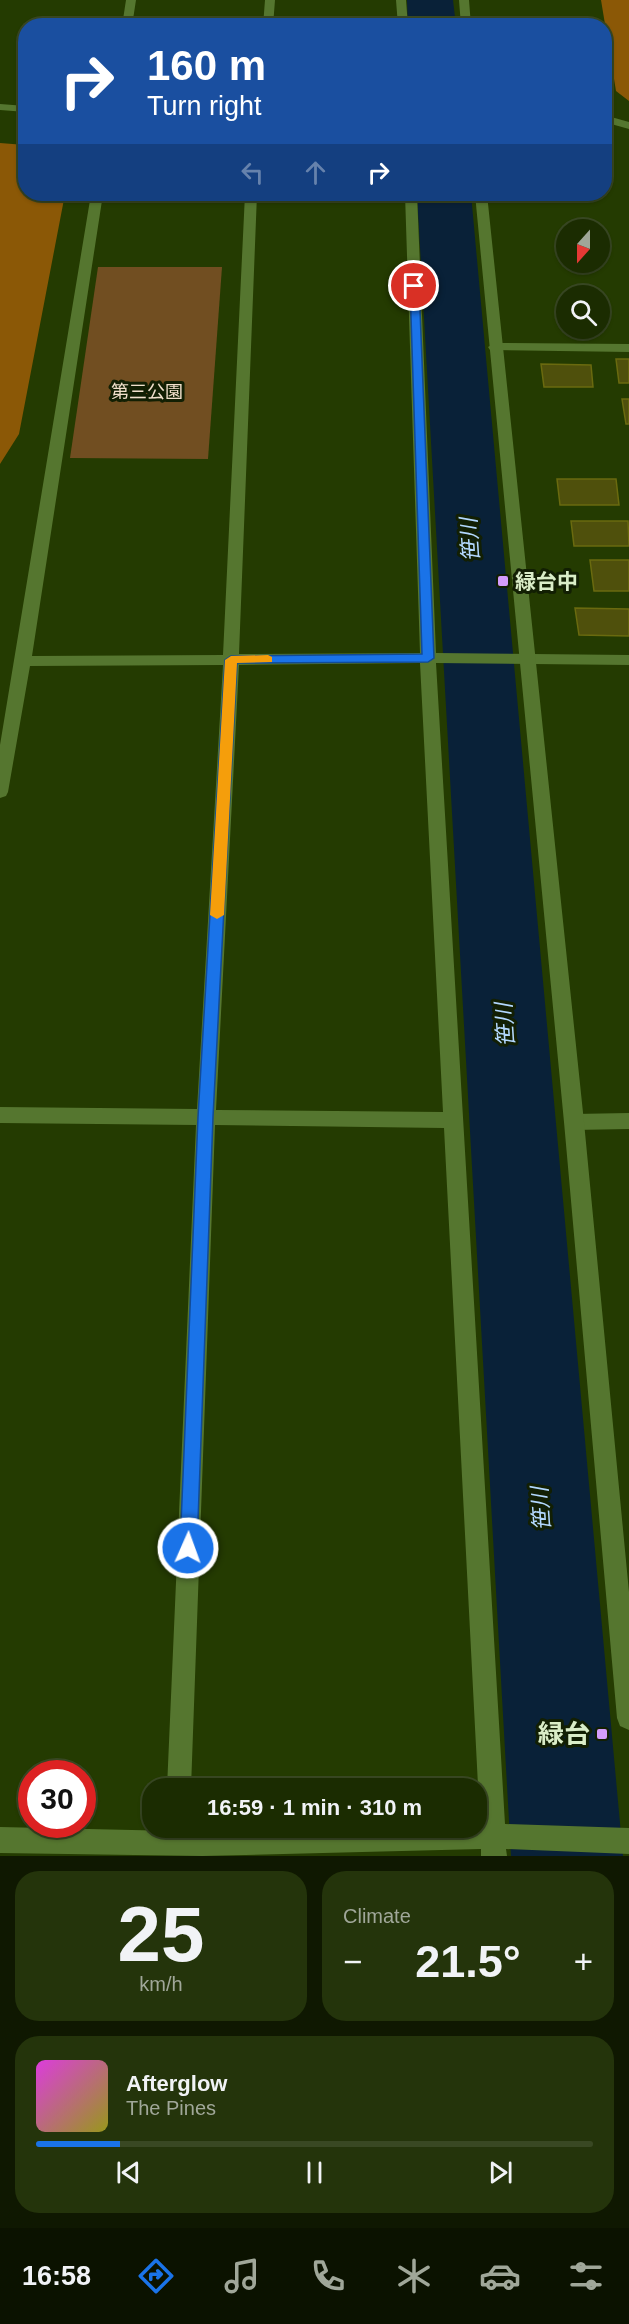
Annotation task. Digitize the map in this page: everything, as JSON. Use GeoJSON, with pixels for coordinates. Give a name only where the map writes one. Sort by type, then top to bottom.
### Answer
{"type":"FeatureCollection","features":[{"type":"Feature","properties":{"kind":"street"},"geometry":{"type":"LineString","coordinates":[[128,18],[132,0]]}},
{"type":"Feature","properties":{"kind":"street"},"geometry":{"type":"LineString","coordinates":[[269,18],[270,0]]}},
{"type":"Feature","properties":{"kind":"street"},"geometry":{"type":"LineString","coordinates":[[401,0],[402,18]]}},
{"type":"Feature","properties":{"kind":"street"},"geometry":{"type":"LineString","coordinates":[[464,0],[465,18]]}},
{"type":"Feature","properties":{"kind":"street"},"geometry":{"type":"LineString","coordinates":[[0,107],[18,108]]}},
{"type":"Feature","properties":{"kind":"street"},"geometry":{"type":"LineString","coordinates":[[612,121],[629,126]]}},
{"type":"Feature","properties":{"kind":"street"},"geometry":{"type":"LineString","coordinates":[[0,792],[8,702],[23,661],[96,201]]}},
{"type":"Feature","properties":{"kind":"street"},"geometry":{"type":"LineString","coordinates":[[179,1778],[206,1117],[231,660],[251,201]]}},
{"type":"Feature","properties":{"kind":"street"},"geometry":{"type":"LineString","coordinates":[[411,201],[428,658],[494,1846]]}},
{"type":"Feature","properties":{"kind":"street"},"geometry":{"type":"LineString","coordinates":[[482,201],[574,1122],[629,1718]]}},
{"type":"Feature","properties":{"kind":"street"},"geometry":{"type":"LineString","coordinates":[[495,347],[629,348]]}},
{"type":"Feature","properties":{"kind":"street"},"geometry":{"type":"LineString","coordinates":[[23,661],[428,658],[629,660]]}},
{"type":"Feature","properties":{"kind":"street"},"geometry":{"type":"LineString","coordinates":[[0,1115],[453,1120]]}},
{"type":"Feature","properties":{"kind":"street"},"geometry":{"type":"LineString","coordinates":[[574,1122],[629,1121]]}},
{"type":"Feature","properties":{"kind":"street"},"geometry":{"type":"LineString","coordinates":[[0,1840],[142,1836]]}},
{"type":"Feature","properties":{"kind":"street"},"geometry":{"type":"LineString","coordinates":[[263,1838],[494,1846],[540,1837],[629,1841]]}},
{"type":"Feature","properties":{"kind":"green space","name":"第三公園"},"geometry":{"type":"Polygon","coordinates":[[[98,267],[222,267],[208,459],[70,458],[98,267]]]}},
{"type":"Feature","properties":{"kind":"shaded area"},"geometry":{"type":"Polygon","coordinates":[[[601,0],[629,0],[629,101],[616,91],[612,67],[612,18],[604,18],[601,0]]]}},
{"type":"Feature","properties":{"kind":"shaded area"},"geometry":{"type":"Polygon","coordinates":[[[0,143],[18,144],[18,201],[64,201],[19,434],[0,464],[0,143]]]}},
{"type":"Feature","properties":{"kind":"building"},"geometry":{"type":"Polygon","coordinates":[[[616,359],[629,359],[629,383],[619,383],[616,359]]]}},
{"type":"Feature","properties":{"kind":"building"},"geometry":{"type":"Polygon","coordinates":[[[541,364],[591,365],[593,387],[544,387],[541,364]]]}},
{"type":"Feature","properties":{"kind":"building"},"geometry":{"type":"Polygon","coordinates":[[[622,399],[629,399],[629,424],[626,424],[622,399]]]}},
{"type":"Feature","properties":{"kind":"building"},"geometry":{"type":"Polygon","coordinates":[[[557,479],[616,479],[619,505],[560,505],[557,479]]]}},
{"type":"Feature","properties":{"kind":"building"},"geometry":{"type":"Polygon","coordinates":[[[571,521],[628,521],[629,546],[574,546],[571,521]]]}},
{"type":"Feature","properties":{"kind":"building"},"geometry":{"type":"Polygon","coordinates":[[[590,560],[629,560],[629,591],[594,591],[590,560]]]}},
{"type":"Feature","properties":{"kind":"building"},"geometry":{"type":"Polygon","coordinates":[[[575,608],[629,609],[629,636],[579,635],[575,608]]]}},
{"type":"Feature","properties":{"kind":"waterway","name":"笹川"},"geometry":{"type":"LineString","coordinates":[[430,0],[431,18]]}},
{"type":"Feature","properties":{"kind":"waterway","name":"笹川"},"geometry":{"type":"LineString","coordinates":[[445,201],[567,1856]]}},
{"type":"Feature","properties":{"kind":"slow traffic"},"geometry":{"type":"LineString","coordinates":[[217,915],[231,660],[268,659]]}},
{"type":"Feature","properties":{"kind":"place","name":"緑台中"},"geometry":{"type":"Point","coordinates":[503,581]}},
{"type":"Feature","properties":{"kind":"place","name":"緑台"},"geometry":{"type":"Point","coordinates":[602,1734]}},
{"type":"Feature","properties":{"kind":"route"},"geometry":{"type":"LineString","coordinates":[[188,1548],[206,1117],[231,660],[428,658],[414,286]]}}]}
